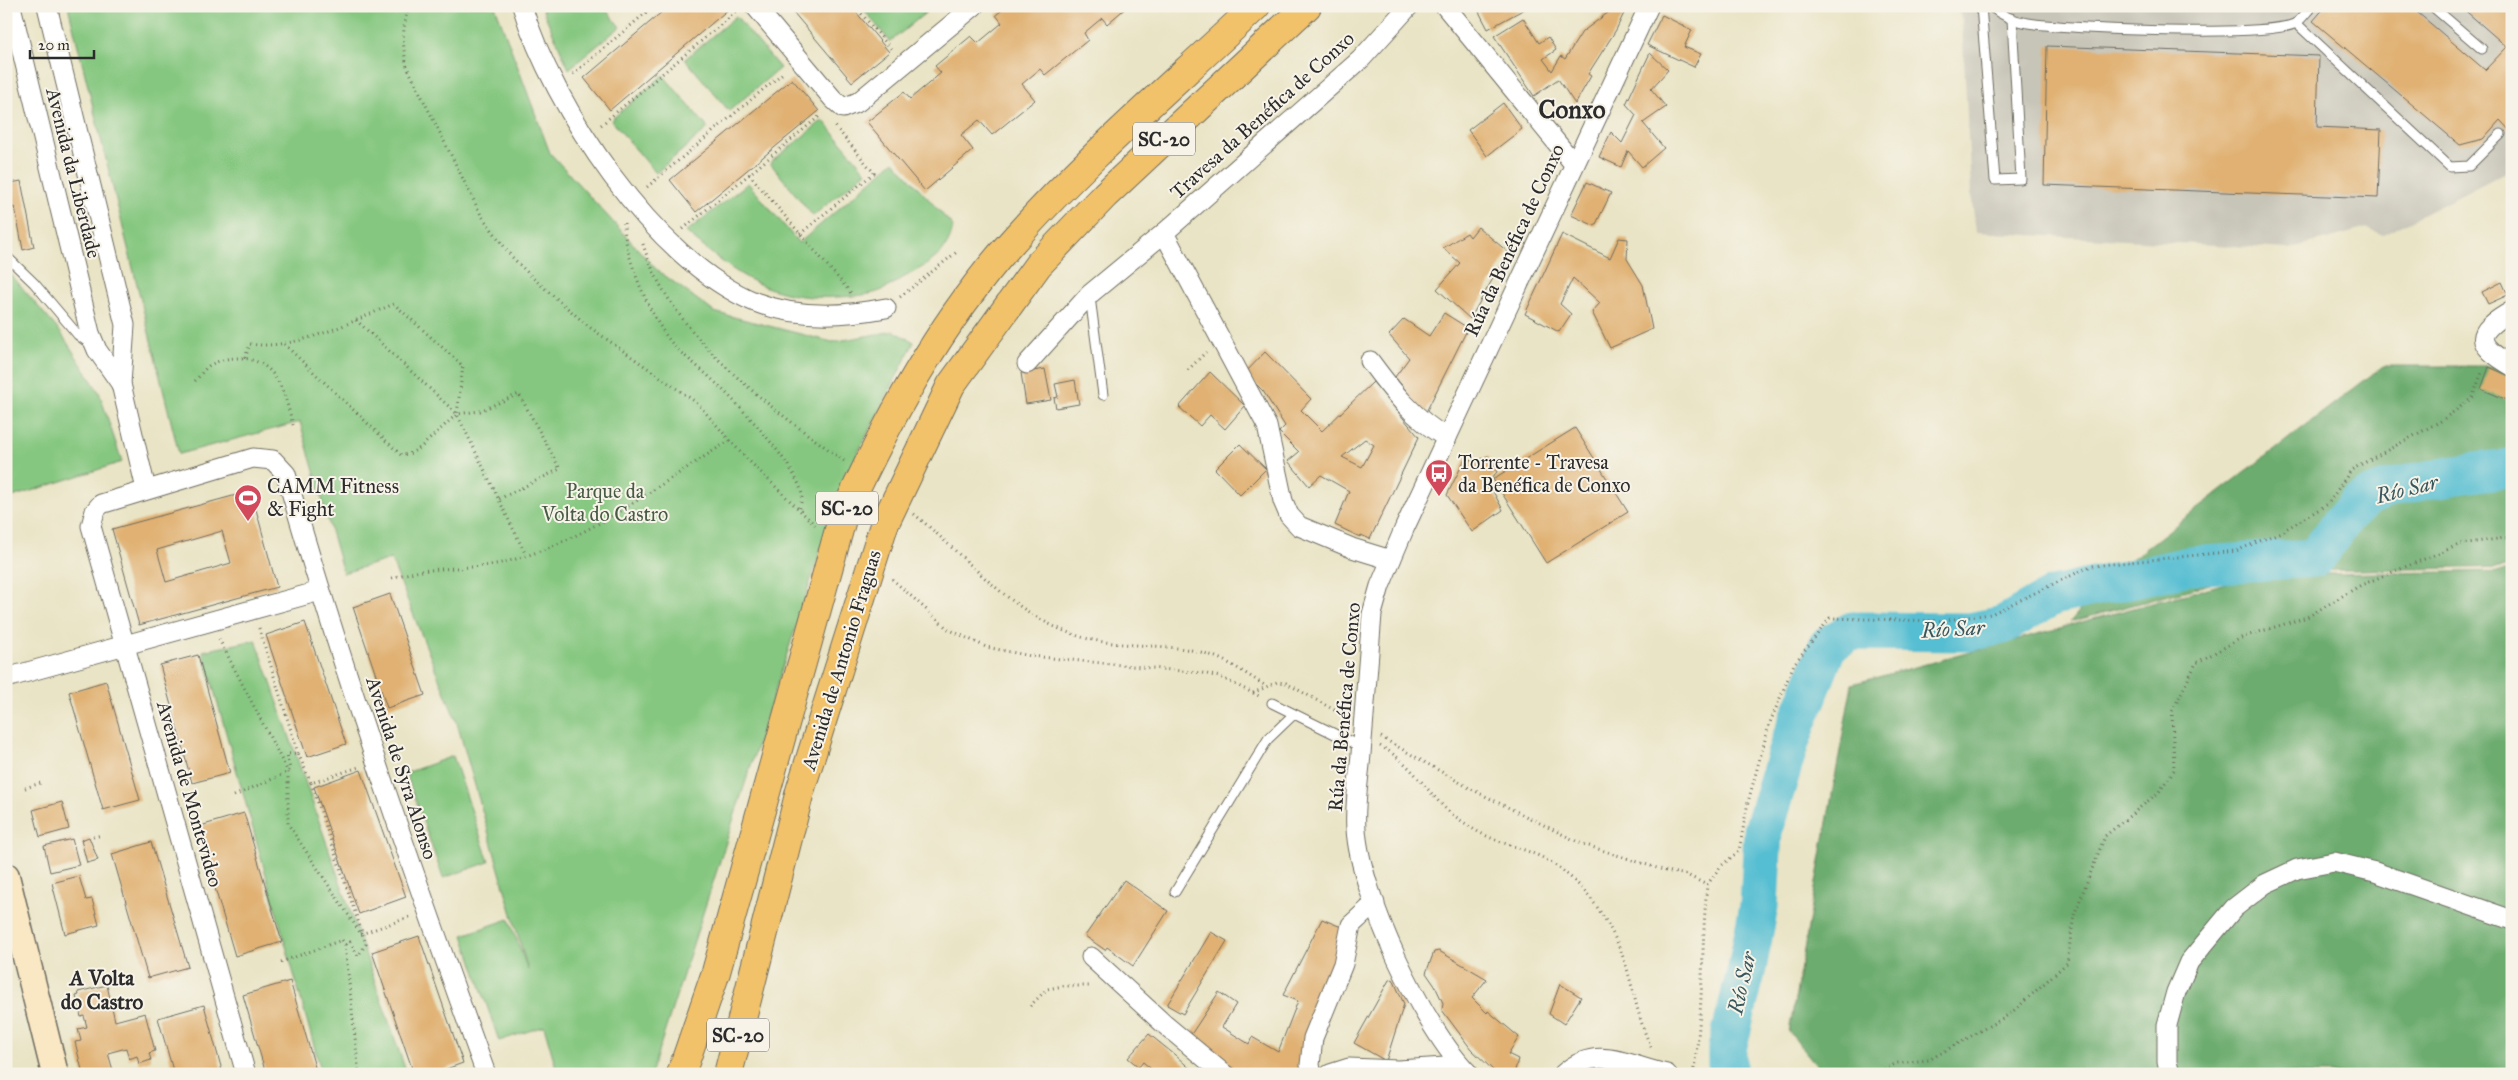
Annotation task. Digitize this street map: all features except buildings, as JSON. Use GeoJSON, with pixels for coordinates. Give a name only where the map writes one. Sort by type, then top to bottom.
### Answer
{"type":"FeatureCollection","features":[{"type":"Feature","properties":{"kind":"highway","name":"Avenida de Antonio Fraguas"},"geometry":{"type":"LineString","coordinates":[[681,1074],[716,972],[842,519],[873,451],[921,366],[966,300],[1010,243],[1080,171],[1256,6]]}},
{"type":"Feature","properties":{"kind":"highway","name":"Avenida de Antonio Fraguas"},"geometry":{"type":"LineString","coordinates":[[728,1074],[800,791],[881,534],[951,385],[1038,265],[1105,195],[1307,6]]}},
{"type":"Feature","properties":{"kind":"street","name":"Avenida da Liberdade"},"geometry":{"type":"LineString","coordinates":[[11,6],[90,333],[97,350],[121,384]]}},
{"type":"Feature","properties":{"kind":"street","name":"Avenida da Liberdade"},"geometry":{"type":"LineString","coordinates":[[47,6],[125,325],[121,384],[146,489]]}},
{"type":"Feature","properties":{"kind":"street"},"geometry":{"type":"LineString","coordinates":[[522,6],[540,54],[569,112],[606,167],[639,208],[687,257],[735,292],[757,302],[782,309],[816,314],[850,315],[886,308]]}},
{"type":"Feature","properties":{"kind":"street"},"geometry":{"type":"LineString","coordinates":[[747,8],[839,106],[847,107],[858,102],[974,6]]}},
{"type":"Feature","properties":{"kind":"street","name":"Travesa da Benéfica de Conxo"},"geometry":{"type":"LineString","coordinates":[[1027,364],[1090,294],[1164,233],[1361,59],[1409,6]]}},
{"type":"Feature","properties":{"kind":"street"},"geometry":{"type":"LineString","coordinates":[[1445,6],[1574,164]]}},
{"type":"Feature","properties":{"kind":"street","name":"Rúa da Benéfica de Conxo"},"geometry":{"type":"LineString","coordinates":[[1465,1070],[1440,1039],[1411,988],[1375,903],[1362,867],[1357,844],[1356,810],[1372,614],[1375,600],[1391,560],[1649,6]]}},
{"type":"Feature","properties":{"kind":"street"},"geometry":{"type":"LineString","coordinates":[[1164,233],[1267,426],[1283,501],[1289,515],[1299,526],[1352,548],[1391,560]]}},
{"type":"Feature","properties":{"kind":"street"},"geometry":{"type":"LineString","coordinates":[[2512,311],[2490,325],[2484,335],[2484,346],[2490,353],[2512,366]]}},
{"type":"Feature","properties":{"kind":"street"},"geometry":{"type":"LineString","coordinates":[[97,350],[112,355],[118,354],[125,344]]}},
{"type":"Feature","properties":{"kind":"street"},"geometry":{"type":"LineString","coordinates":[[1370,360],[1391,390],[1421,422],[1447,438]]}},
{"type":"Feature","properties":{"kind":"street","name":"Avenida de Syra Alonso"},"geometry":{"type":"LineString","coordinates":[[146,489],[253,458],[273,460],[286,474],[320,591],[377,770],[486,1074]]}},
{"type":"Feature","properties":{"kind":"street","name":"Avenida de Montevideo"},"geometry":{"type":"LineString","coordinates":[[146,489],[101,504],[94,511],[91,526],[246,1074]]}},
{"type":"Feature","properties":{"kind":"street"},"geometry":{"type":"LineString","coordinates":[[6,678],[320,591]]}},
{"type":"Feature","properties":{"kind":"street"},"geometry":{"type":"LineString","coordinates":[[2170,1074],[2167,1062],[2167,1025],[2176,992],[2189,962],[2234,908],[2265,884],[2297,869],[2334,862],[2375,872],[2512,920]]}},
{"type":"Feature","properties":{"kind":"street"},"geometry":{"type":"LineString","coordinates":[[8,887],[55,1074]]}},
{"type":"Feature","properties":{"kind":"street"},"geometry":{"type":"LineString","coordinates":[[1312,1074],[1310,1065],[1313,1038],[1343,964],[1351,925],[1375,903]]}},
{"type":"Feature","properties":{"kind":"street"},"geometry":{"type":"LineString","coordinates":[[1091,956],[1129,992],[1224,1074]]}},
{"type":"Feature","properties":{"kind":"street"},"geometry":{"type":"LineString","coordinates":[[1563,1074],[1573,1065],[1586,1058],[1600,1057],[1667,1074]]}},
{"type":"Feature","properties":{"kind":"street"},"geometry":{"type":"LineString","coordinates":[[1330,1074],[1349,1068],[1465,1070]]}},
{"type":"Feature","properties":{"kind":"lane"},"geometry":{"type":"LineString","coordinates":[[1981,6],[1995,180],[2021,179],[2012,19]]}},
{"type":"Feature","properties":{"kind":"lane"},"geometry":{"type":"LineString","coordinates":[[1990,6],[2012,19],[2028,23],[2098,28],[2230,31],[2273,29],[2296,23],[2312,6]]}},
{"type":"Feature","properties":{"kind":"lane"},"geometry":{"type":"LineString","coordinates":[[2432,6],[2482,49]]}},
{"type":"Feature","properties":{"kind":"lane"},"geometry":{"type":"LineString","coordinates":[[2296,23],[2450,167],[2469,166],[2501,134]]}},
{"type":"Feature","properties":{"kind":"lane"},"geometry":{"type":"LineString","coordinates":[[6,256],[34,283],[78,335],[97,350]]}},
{"type":"Feature","properties":{"kind":"lane"},"geometry":{"type":"LineString","coordinates":[[1090,294],[1103,396]]}},
{"type":"Feature","properties":{"kind":"lane"},"geometry":{"type":"LineString","coordinates":[[1272,703],[1293,715],[1362,737]]}},
{"type":"Feature","properties":{"kind":"lane"},"geometry":{"type":"LineString","coordinates":[[1175,892],[1268,739],[1293,715]]}},
{"type":"Feature","properties":{"kind":"path"},"geometry":{"type":"LineString","coordinates":[[409,6],[403,23],[404,52],[407,67],[458,164],[476,207],[495,237],[526,271],[588,326],[697,403],[729,441],[817,527]]}},
{"type":"Feature","properties":{"kind":"path"},"geometry":{"type":"LineString","coordinates":[[571,76],[654,6]]}},
{"type":"Feature","properties":{"kind":"path"},"geometry":{"type":"LineString","coordinates":[[855,6],[896,54]]}},
{"type":"Feature","properties":{"kind":"path"},"geometry":{"type":"LineString","coordinates":[[602,123],[747,8]]}},
{"type":"Feature","properties":{"kind":"path"},"geometry":{"type":"LineString","coordinates":[[653,183],[787,69]]}},
{"type":"Feature","properties":{"kind":"path"},"geometry":{"type":"LineString","coordinates":[[689,224],[824,113]]}},
{"type":"Feature","properties":{"kind":"path"},"geometry":{"type":"LineString","coordinates":[[800,234],[874,173],[829,119]]}},
{"type":"Feature","properties":{"kind":"path"},"geometry":{"type":"LineString","coordinates":[[749,174],[856,300]]}},
{"type":"Feature","properties":{"kind":"path"},"geometry":{"type":"LineString","coordinates":[[639,208],[638,223],[654,272],[688,326],[761,397],[851,466]]}},
{"type":"Feature","properties":{"kind":"path"},"geometry":{"type":"LineString","coordinates":[[624,220],[628,247],[638,279],[659,325],[672,343],[706,374],[766,437],[798,483],[802,496],[800,510]]}},
{"type":"Feature","properties":{"kind":"path"},"geometry":{"type":"LineString","coordinates":[[886,308],[958,252]]}},
{"type":"Feature","properties":{"kind":"path"},"geometry":{"type":"LineString","coordinates":[[245,358],[250,344],[266,346],[284,344],[356,320],[394,304],[463,366],[458,414]]}},
{"type":"Feature","properties":{"kind":"path"},"geometry":{"type":"LineString","coordinates":[[356,320],[458,414],[526,555]]}},
{"type":"Feature","properties":{"kind":"path"},"geometry":{"type":"LineString","coordinates":[[284,344],[401,455],[409,454],[420,448],[458,414],[480,411],[519,394],[560,469],[499,499]]}},
{"type":"Feature","properties":{"kind":"path"},"geometry":{"type":"LineString","coordinates":[[1693,1074],[1700,1035],[1703,933],[1708,884],[1721,866],[1739,851],[1748,802],[1770,725],[1794,664],[1830,618],[1939,621],[1991,614],[2091,566],[2236,551],[2281,532],[2328,504],[2351,470],[2441,420],[2472,398],[2490,353]]}},
{"type":"Feature","properties":{"kind":"path"},"geometry":{"type":"LineString","coordinates":[[195,381],[210,365],[238,357],[261,364],[276,378],[282,390],[294,428]]}},
{"type":"Feature","properties":{"kind":"path"},"geometry":{"type":"LineString","coordinates":[[392,578],[412,571],[487,565],[526,555],[583,534],[729,441]]}},
{"type":"Feature","properties":{"kind":"path"},"geometry":{"type":"LineString","coordinates":[[910,510],[993,586],[1027,611],[1058,628],[1086,638],[1122,645],[1191,650],[1213,655],[1274,691]]}},
{"type":"Feature","properties":{"kind":"path"},"geometry":{"type":"LineString","coordinates":[[1875,1074],[1897,1063],[1929,1060],[2002,1018],[2067,963],[2074,915],[2105,836],[2159,792],[2174,770],[2172,712],[2196,663],[2243,637],[2307,617],[2362,586],[2462,544],[2512,538]]}},
{"type":"Feature","properties":{"kind":"path"},"geometry":{"type":"LineString","coordinates":[[892,579],[948,629],[986,647],[1031,656],[1202,672],[1220,677],[1272,703]]}},
{"type":"Feature","properties":{"kind":"path"},"geometry":{"type":"LineString","coordinates":[[259,628],[298,754],[311,783],[361,934]]}},
{"type":"Feature","properties":{"kind":"path"},"geometry":{"type":"LineString","coordinates":[[219,639],[288,772]]}},
{"type":"Feature","properties":{"kind":"path"},"geometry":{"type":"LineString","coordinates":[[1253,693],[1278,682],[1286,683],[1362,737],[1396,755],[1428,786],[1446,809],[1474,830],[1510,847],[1547,859],[1567,873],[1592,900],[1616,938],[1629,976],[1644,1034],[1655,1055]]}},
{"type":"Feature","properties":{"kind":"path"},"geometry":{"type":"LineString","coordinates":[[1362,737],[1580,843],[1666,871],[1687,875],[1708,884]]}},
{"type":"Feature","properties":{"kind":"path"},"geometry":{"type":"LineString","coordinates":[[298,754],[287,754],[290,769],[288,772],[288,824],[366,944],[358,956],[350,942],[345,945]]}},
{"type":"Feature","properties":{"kind":"path"},"geometry":{"type":"LineString","coordinates":[[311,783],[362,765]]}},
{"type":"Feature","properties":{"kind":"path"},"geometry":{"type":"LineString","coordinates":[[234,796],[288,772]]}},
{"type":"Feature","properties":{"kind":"path"},"geometry":{"type":"LineString","coordinates":[[24,788],[44,782]]}},
{"type":"Feature","properties":{"kind":"path"},"geometry":{"type":"LineString","coordinates":[[93,837],[102,835]]}},
{"type":"Feature","properties":{"kind":"path"},"geometry":{"type":"LineString","coordinates":[[361,934],[416,915]]}},
{"type":"Feature","properties":{"kind":"path"},"geometry":{"type":"LineString","coordinates":[[281,962],[342,940],[345,945],[359,1074]]}},
{"type":"Feature","properties":{"kind":"path"},"geometry":{"type":"LineString","coordinates":[[1030,1006],[1047,989],[1063,986],[1089,985],[1129,992]]}},
{"type":"Feature","properties":{"kind":"path"},"geometry":{"type":"LineString","coordinates":[[1757,1074],[1764,1071],[1780,1071],[1785,1074]]}},
{"type":"Feature","properties":{"kind":"shaded area"},"geometry":{"type":"Polygon","coordinates":[[[1957,6],[2512,6],[2512,169],[2383,235],[2368,228],[2288,249],[1976,232],[1971,193],[1962,20],[1957,6]]]}},
{"type":"Feature","properties":{"kind":"green space","name":"Parque da Volta do Castro"},"geometry":{"type":"Polygon","coordinates":[[[68,6],[495,6],[550,153],[656,269],[714,312],[832,342],[894,331],[914,342],[842,484],[651,1074],[558,1074],[544,1026],[499,1041],[463,935],[509,919],[528,970],[457,723],[391,559],[343,573],[300,422],[179,454],[68,6]]]}},
{"type":"Feature","properties":{"kind":"green space"},"geometry":{"type":"Polygon","coordinates":[[[541,6],[603,6],[620,27],[569,69],[541,6]]]}},
{"type":"Feature","properties":{"kind":"green space"},"geometry":{"type":"Polygon","coordinates":[[[861,6],[928,6],[930,9],[890,42],[861,6]]]}},
{"type":"Feature","properties":{"kind":"green space"},"geometry":{"type":"Polygon","coordinates":[[[736,16],[780,68],[729,111],[685,59],[736,16]]]}},
{"type":"Feature","properties":{"kind":"green space"},"geometry":{"type":"Polygon","coordinates":[[[663,75],[708,128],[656,173],[611,120],[663,75]]]}},
{"type":"Feature","properties":{"kind":"green space"},"geometry":{"type":"Polygon","coordinates":[[[823,120],[866,172],[813,216],[770,163],[823,120]]]}},
{"type":"Feature","properties":{"kind":"green space"},"geometry":{"type":"Polygon","coordinates":[[[894,161],[953,226],[948,243],[932,261],[880,291],[860,296],[814,297],[793,295],[773,290],[738,273],[686,232],[748,183],[799,243],[894,161]]]}},
{"type":"Feature","properties":{"kind":"green space"},"geometry":{"type":"Polygon","coordinates":[[[6,269],[61,333],[99,392],[122,462],[6,499],[6,269]]]}},
{"type":"Feature","properties":{"kind":"green space"},"geometry":{"type":"Polygon","coordinates":[[[2383,366],[2512,366],[2512,567],[2254,572],[2070,622],[2107,578],[2383,366]]]}},
{"type":"Feature","properties":{"kind":"green space"},"geometry":{"type":"Polygon","coordinates":[[[2512,571],[2512,1074],[1824,1074],[1789,1032],[1852,684],[2256,575],[2512,571]]]}},
{"type":"Feature","properties":{"kind":"green space"},"geometry":{"type":"Polygon","coordinates":[[[256,640],[407,1074],[322,1074],[203,651],[256,640]]]}},
{"type":"Feature","properties":{"kind":"green space"},"geometry":{"type":"Polygon","coordinates":[[[453,756],[489,862],[443,878],[406,773],[453,756]]]}},
{"type":"Feature","properties":{"kind":"waterway","name":"Río Sar"},"geometry":{"type":"LineString","coordinates":[[1727,1074],[1727,1049],[1747,968],[1759,906],[1763,831],[1790,742],[1828,645],[1852,631],[1969,632],[2003,625],[2053,596],[2188,566],[2315,558],[2349,513],[2362,501],[2373,495],[2411,483],[2512,468]]}},
{"type":"Feature","properties":{"kind":"place","name":"Torrente - Travesa da Benéfica de Conxo"},"geometry":{"type":"Point","coordinates":[1439,497]}},
{"type":"Feature","properties":{"kind":"place","name":"CAMM Fitness & Fight"},"geometry":{"type":"Point","coordinates":[248,522]}},
{"type":"Feature","properties":{"kind":"district","name":"Conxo"},"geometry":{"type":"Point","coordinates":[1572,109]}},
{"type":"Feature","properties":{"kind":"district","name":"A Volta do Castro"},"geometry":{"type":"Point","coordinates":[102,990]}}]}
